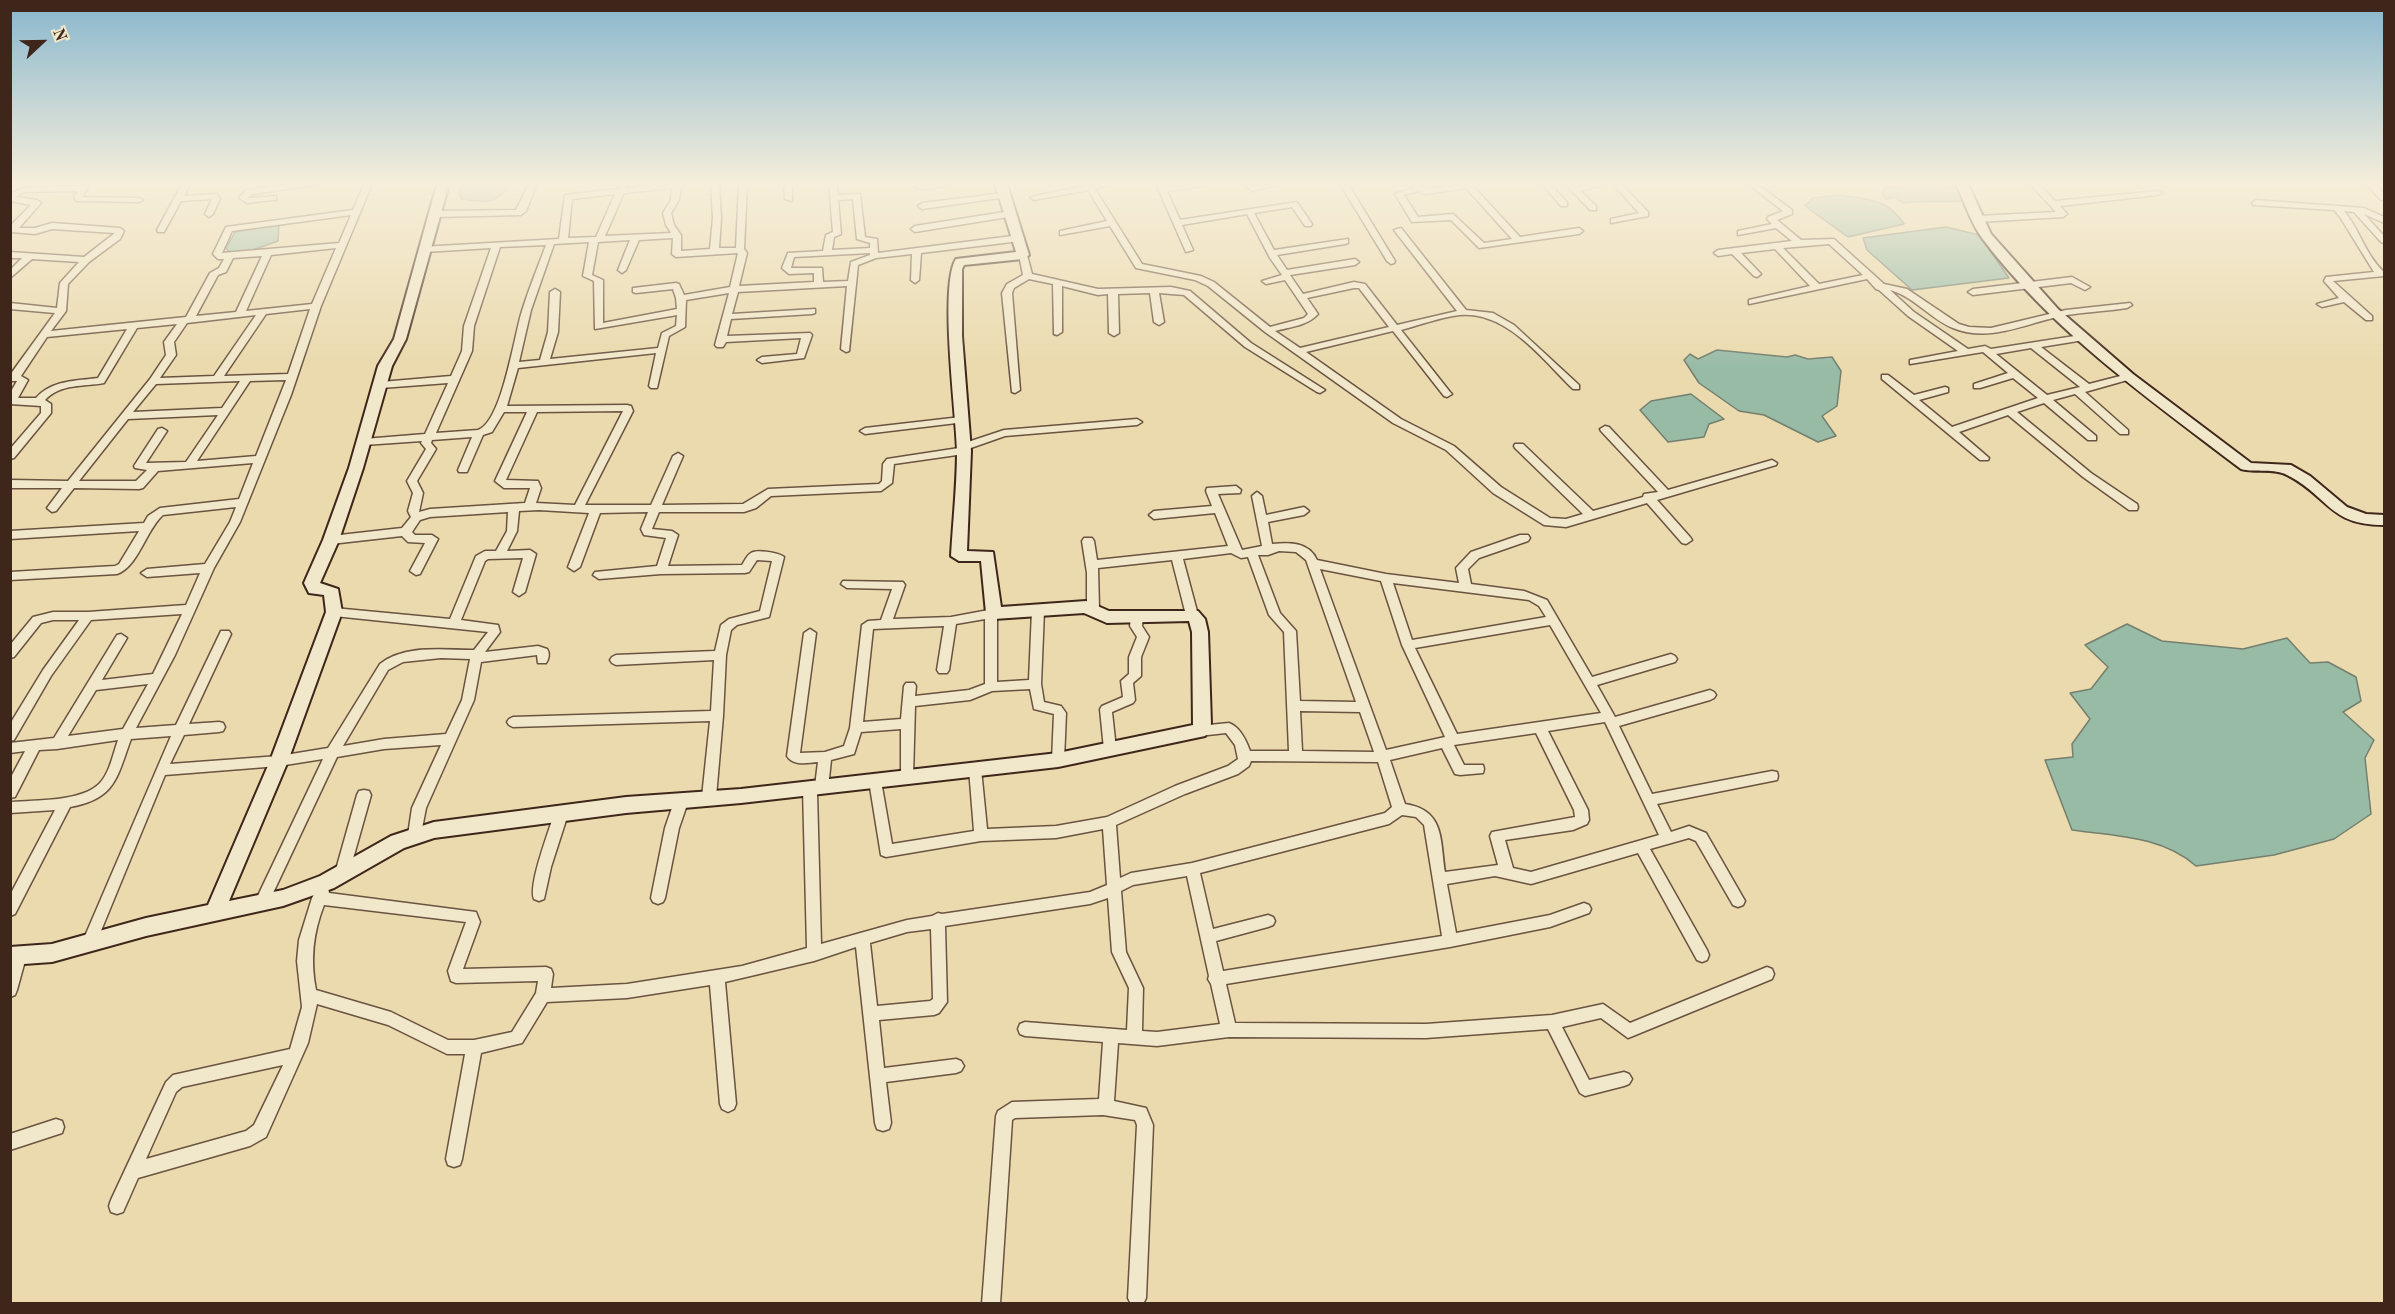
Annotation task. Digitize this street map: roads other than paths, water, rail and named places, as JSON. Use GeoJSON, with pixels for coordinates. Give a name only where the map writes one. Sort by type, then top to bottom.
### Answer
{"type":"FeatureCollection","features":[{"type":"Feature","properties":{"kind":"street"},"geometry":{"type":"LineString","coordinates":[[11,402],[23,380],[13,378],[61,311],[64,283],[86,260],[106,245]]}},
{"type":"Feature","properties":{"kind":"street"},"geometry":{"type":"LineString","coordinates":[[222,245],[217,254],[221,257],[338,245]]}},
{"type":"Feature","properties":{"kind":"street"},"geometry":{"type":"LineString","coordinates":[[10,808],[66,802],[88,797],[102,790],[107,784],[127,734],[191,609],[208,568],[232,528],[261,459],[316,306],[341,245]]}},
{"type":"Feature","properties":{"kind":"street"},"geometry":{"type":"LineString","coordinates":[[215,912],[279,760],[334,612],[332,593],[329,590],[315,589],[312,583],[331,540],[364,442],[385,366],[403,330],[425,245]]}},
{"type":"Feature","properties":{"kind":"street"},"geometry":{"type":"LineString","coordinates":[[424,249],[490,245]]}},
{"type":"Feature","properties":{"kind":"street"},"geometry":{"type":"LineString","coordinates":[[416,517],[413,511],[418,494],[412,482],[431,450],[426,444],[429,435],[467,351],[469,326],[496,245]]}},
{"type":"Feature","properties":{"kind":"street"},"geometry":{"type":"LineString","coordinates":[[364,442],[429,435],[479,433],[488,429],[500,409],[527,308],[550,245]]}},
{"type":"Feature","properties":{"kind":"street"},"geometry":{"type":"LineString","coordinates":[[595,245],[587,276],[599,279],[597,326],[682,311]]}},
{"type":"Feature","properties":{"kind":"street"},"geometry":{"type":"LineString","coordinates":[[622,270],[631,245]]}},
{"type":"Feature","properties":{"kind":"street"},"geometry":{"type":"LineString","coordinates":[[676,245],[676,254],[740,250]]}},
{"type":"Feature","properties":{"kind":"street"},"geometry":{"type":"LineString","coordinates":[[714,251],[715,245]]}},
{"type":"Feature","properties":{"kind":"street"},"geometry":{"type":"LineString","coordinates":[[740,245],[743,253],[721,342],[807,335],[801,356],[762,360]]}},
{"type":"Feature","properties":{"kind":"street"},"geometry":{"type":"LineString","coordinates":[[827,253],[828,245]]}},
{"type":"Feature","properties":{"kind":"street"},"geometry":{"type":"LineString","coordinates":[[874,245],[874,253]]}},
{"type":"Feature","properties":{"kind":"street"},"geometry":{"type":"LineString","coordinates":[[818,285],[820,270],[789,271],[786,268],[788,257],[793,254],[874,253],[957,245]]}},
{"type":"Feature","properties":{"kind":"street"},"geometry":{"type":"LineString","coordinates":[[1021,245],[1028,276]]}},
{"type":"Feature","properties":{"kind":"street"},"geometry":{"type":"LineString","coordinates":[[1126,245],[1139,266],[1205,280],[1268,330],[1397,421],[1450,448],[1490,484],[1542,518],[1558,524],[1772,462]]}},
{"type":"Feature","properties":{"kind":"street"},"geometry":{"type":"LineString","coordinates":[[1187,245],[1189,250]]}},
{"type":"Feature","properties":{"kind":"street"},"geometry":{"type":"LineString","coordinates":[[1268,245],[1313,316],[1307,320],[1268,330]]}},
{"type":"Feature","properties":{"kind":"street"},"geometry":{"type":"LineString","coordinates":[[1272,253],[1319,245]]}},
{"type":"Feature","properties":{"kind":"street"},"geometry":{"type":"LineString","coordinates":[[1381,245],[1391,261]]}},
{"type":"Feature","properties":{"kind":"street"},"geometry":{"type":"LineString","coordinates":[[1410,245],[1463,312]]}},
{"type":"Feature","properties":{"kind":"street"},"geometry":{"type":"LineString","coordinates":[[1718,253],[1787,245]]}},
{"type":"Feature","properties":{"kind":"street"},"geometry":{"type":"LineString","coordinates":[[1835,245],[1917,319],[1966,352]]}},
{"type":"Feature","properties":{"kind":"street"},"geometry":{"type":"LineString","coordinates":[[1995,245],[2028,285],[2081,338],[2128,377],[2246,466],[2261,471],[2284,468],[2300,477],[2347,515],[2363,520],[2385,520]]}},
{"type":"Feature","properties":{"kind":"street"},"geometry":{"type":"LineString","coordinates":[[2362,245],[2368,262],[2383,274]]}},
{"type":"Feature","properties":{"kind":"street"},"geometry":{"type":"LineString","coordinates":[[1779,247],[1816,287]]}},
{"type":"Feature","properties":{"kind":"street"},"geometry":{"type":"LineString","coordinates":[[915,280],[917,250]]}},
{"type":"Feature","properties":{"kind":"street"},"geometry":{"type":"LineString","coordinates":[[1735,252],[1757,274]]}},
{"type":"Feature","properties":{"kind":"street"},"geometry":{"type":"LineString","coordinates":[[846,349],[854,264],[874,253]]}},
{"type":"Feature","properties":{"kind":"street"},"geometry":{"type":"LineString","coordinates":[[240,314],[267,254]]}},
{"type":"Feature","properties":{"kind":"street"},"geometry":{"type":"LineString","coordinates":[[10,255],[86,260]]}},
{"type":"Feature","properties":{"kind":"street"},"geometry":{"type":"LineString","coordinates":[[992,686],[993,614],[988,556],[959,556],[964,449],[956,336],[957,264],[1023,255]]}},
{"type":"Feature","properties":{"kind":"street"},"geometry":{"type":"LineString","coordinates":[[10,274],[30,256]]}},
{"type":"Feature","properties":{"kind":"street"},"geometry":{"type":"LineString","coordinates":[[52,508],[168,361],[171,353],[169,342],[186,320],[213,273],[223,270],[230,256]]}},
{"type":"Feature","properties":{"kind":"street"},"geometry":{"type":"LineString","coordinates":[[1266,281],[1355,262]]}},
{"type":"Feature","properties":{"kind":"street"},"geometry":{"type":"LineString","coordinates":[[2369,318],[2327,280],[2383,274]]}},
{"type":"Feature","properties":{"kind":"street"},"geometry":{"type":"LineString","coordinates":[[1015,390],[1007,293],[1010,286],[1028,276],[1113,293],[1154,290],[1177,290],[1187,293],[1248,345],[1320,390]]}},
{"type":"Feature","properties":{"kind":"street"},"geometry":{"type":"LineString","coordinates":[[1752,302],[1868,276]]}},
{"type":"Feature","properties":{"kind":"street"},"geometry":{"type":"LineString","coordinates":[[1973,292],[2072,280],[2085,287]]}},
{"type":"Feature","properties":{"kind":"street"},"geometry":{"type":"LineString","coordinates":[[681,298],[734,289],[852,283]]}},
{"type":"Feature","properties":{"kind":"street"},"geometry":{"type":"LineString","coordinates":[[1057,283],[1057,332]]}},
{"type":"Feature","properties":{"kind":"street"},"geometry":{"type":"LineString","coordinates":[[636,290],[676,286],[681,298],[680,327],[665,335],[654,386]]}},
{"type":"Feature","properties":{"kind":"street"},"geometry":{"type":"LineString","coordinates":[[1301,297],[1362,286],[1447,394]]}},
{"type":"Feature","properties":{"kind":"street"},"geometry":{"type":"LineString","coordinates":[[1879,287],[1896,286],[1947,321],[1970,331],[2019,327],[2056,314],[2127,305]]}},
{"type":"Feature","properties":{"kind":"street"},"geometry":{"type":"LineString","coordinates":[[1154,290],[1159,322]]}},
{"type":"Feature","properties":{"kind":"street"},"geometry":{"type":"LineString","coordinates":[[544,363],[553,332],[555,292]]}},
{"type":"Feature","properties":{"kind":"street"},"geometry":{"type":"LineString","coordinates":[[1113,293],[1114,333]]}},
{"type":"Feature","properties":{"kind":"street"},"geometry":{"type":"LineString","coordinates":[[2322,304],[2346,298]]}},
{"type":"Feature","properties":{"kind":"street"},"geometry":{"type":"LineString","coordinates":[[10,306],[61,311]]}},
{"type":"Feature","properties":{"kind":"street"},"geometry":{"type":"LineString","coordinates":[[45,335],[316,306]]}},
{"type":"Feature","properties":{"kind":"street"},"geometry":{"type":"LineString","coordinates":[[727,317],[812,311]]}},
{"type":"Feature","properties":{"kind":"street"},"geometry":{"type":"LineString","coordinates":[[216,380],[262,312]]}},
{"type":"Feature","properties":{"kind":"street"},"geometry":{"type":"LineString","coordinates":[[1299,351],[1463,312],[1474,315],[1489,314],[1500,320],[1538,351],[1576,387]]}},
{"type":"Feature","properties":{"kind":"street"},"geometry":{"type":"LineString","coordinates":[[39,401],[49,389],[101,381],[134,325]]}},
{"type":"Feature","properties":{"kind":"street"},"geometry":{"type":"LineString","coordinates":[[1988,352],[2081,338]]}},
{"type":"Feature","properties":{"kind":"street"},"geometry":{"type":"LineString","coordinates":[[2033,345],[2083,390],[2124,432]]}},
{"type":"Feature","properties":{"kind":"street"},"geometry":{"type":"LineString","coordinates":[[1913,362],[1982,348],[2092,438]]}},
{"type":"Feature","properties":{"kind":"street"},"geometry":{"type":"LineString","coordinates":[[513,366],[662,350]]}},
{"type":"Feature","properties":{"kind":"street"},"geometry":{"type":"LineString","coordinates":[[1977,386],[2015,374]]}},
{"type":"Feature","properties":{"kind":"street"},"geometry":{"type":"LineString","coordinates":[[153,381],[292,377]]}},
{"type":"Feature","properties":{"kind":"street"},"geometry":{"type":"LineString","coordinates":[[1885,377],[1984,458]]}},
{"type":"Feature","properties":{"kind":"street"},"geometry":{"type":"LineString","coordinates":[[1951,431],[2045,399],[2128,377]]}},
{"type":"Feature","properties":{"kind":"street"},"geometry":{"type":"LineString","coordinates":[[189,465],[247,379]]}},
{"type":"Feature","properties":{"kind":"street"},"geometry":{"type":"LineString","coordinates":[[381,385],[455,379]]}},
{"type":"Feature","properties":{"kind":"street"},"geometry":{"type":"LineString","coordinates":[[1912,399],[1945,390]]}},
{"type":"Feature","properties":{"kind":"street"},"geometry":{"type":"LineString","coordinates":[[10,456],[46,413],[46,404],[39,401],[11,402]]}},
{"type":"Feature","properties":{"kind":"street"},"geometry":{"type":"LineString","coordinates":[[500,409],[627,408],[628,411],[578,509]]}},
{"type":"Feature","properties":{"kind":"street"},"geometry":{"type":"LineString","coordinates":[[529,506],[536,488],[534,484],[504,484],[500,481],[533,409]]}},
{"type":"Feature","properties":{"kind":"street"},"geometry":{"type":"LineString","coordinates":[[126,416],[225,411]]}},
{"type":"Feature","properties":{"kind":"street"},"geometry":{"type":"LineString","coordinates":[[2009,411],[2087,475],[2133,507]]}},
{"type":"Feature","properties":{"kind":"street"},"geometry":{"type":"LineString","coordinates":[[865,431],[961,420]]}},
{"type":"Feature","properties":{"kind":"street"},"geometry":{"type":"LineString","coordinates":[[331,540],[404,532],[409,529],[416,517],[430,513],[529,506],[578,509],[744,508],[768,493],[881,487],[887,483],[888,464],[891,461],[964,449],[1016,431],[1137,422]]}},
{"type":"Feature","properties":{"kind":"street"},"geometry":{"type":"LineString","coordinates":[[1605,429],[1664,492]]}},
{"type":"Feature","properties":{"kind":"street"},"geometry":{"type":"LineString","coordinates":[[162,431],[139,464],[155,468],[261,459]]}},
{"type":"Feature","properties":{"kind":"street"},"geometry":{"type":"LineString","coordinates":[[463,470],[479,433]]}},
{"type":"Feature","properties":{"kind":"street"},"geometry":{"type":"LineString","coordinates":[[1519,446],[1590,515]]}},
{"type":"Feature","properties":{"kind":"street"},"geometry":{"type":"LineString","coordinates":[[661,570],[672,535],[646,531],[653,509],[678,456]]}},
{"type":"Feature","properties":{"kind":"street"},"geometry":{"type":"LineString","coordinates":[[10,484],[139,485],[155,468]]}},
{"type":"Feature","properties":{"kind":"street"},"geometry":{"type":"LineString","coordinates":[[1236,490],[1211,491],[1233,549],[1241,554],[1301,547],[1310,554],[1399,809]]}},
{"type":"Feature","properties":{"kind":"street"},"geometry":{"type":"LineString","coordinates":[[1257,496],[1268,551]]}},
{"type":"Feature","properties":{"kind":"street"},"geometry":{"type":"LineString","coordinates":[[1648,497],[1686,540]]}},
{"type":"Feature","properties":{"kind":"street"},"geometry":{"type":"LineString","coordinates":[[10,576],[117,570],[123,567],[155,515],[165,511],[243,502]]}},
{"type":"Feature","properties":{"kind":"street"},"geometry":{"type":"LineString","coordinates":[[500,554],[512,531],[514,507]]}},
{"type":"Feature","properties":{"kind":"street"},"geometry":{"type":"LineString","coordinates":[[574,567],[596,509]]}},
{"type":"Feature","properties":{"kind":"street"},"geometry":{"type":"LineString","coordinates":[[1154,515],[1218,509]]}},
{"type":"Feature","properties":{"kind":"street"},"geometry":{"type":"LineString","coordinates":[[1263,519],[1304,511]]}},
{"type":"Feature","properties":{"kind":"street"},"geometry":{"type":"LineString","coordinates":[[10,535],[147,527]]}},
{"type":"Feature","properties":{"kind":"street"},"geometry":{"type":"LineString","coordinates":[[404,532],[412,539],[432,539],[416,571]]}},
{"type":"Feature","properties":{"kind":"street"},"geometry":{"type":"LineString","coordinates":[[1466,589],[1462,568],[1473,555],[1524,538]]}},
{"type":"Feature","properties":{"kind":"street"},"geometry":{"type":"LineString","coordinates":[[1088,541],[1092,565],[1093,609]]}},
{"type":"Feature","properties":{"kind":"street"},"geometry":{"type":"LineString","coordinates":[[1092,565],[1233,549]]}},
{"type":"Feature","properties":{"kind":"street"},"geometry":{"type":"LineString","coordinates":[[1252,553],[1275,615],[1290,631],[1296,757]]}},
{"type":"Feature","properties":{"kind":"street"},"geometry":{"type":"LineString","coordinates":[[454,623],[482,557],[500,554],[530,554],[519,592]]}},
{"type":"Feature","properties":{"kind":"street"},"geometry":{"type":"LineString","coordinates":[[599,574],[745,568],[754,556],[778,557],[765,614],[728,624],[720,655],[709,797]]}},
{"type":"Feature","properties":{"kind":"street"},"geometry":{"type":"LineString","coordinates":[[1177,556],[1192,615],[1197,619],[1200,632],[1202,724],[1199,732]]}},
{"type":"Feature","properties":{"kind":"street"},"geometry":{"type":"LineString","coordinates":[[1313,563],[1386,578],[1535,597],[1548,606],[1553,620],[1611,720],[1667,838]]}},
{"type":"Feature","properties":{"kind":"street"},"geometry":{"type":"LineString","coordinates":[[147,573],[208,568]]}},
{"type":"Feature","properties":{"kind":"street"},"geometry":{"type":"LineString","coordinates":[[1386,578],[1408,645],[1460,770],[1478,770]]}},
{"type":"Feature","properties":{"kind":"street"},"geometry":{"type":"LineString","coordinates":[[847,584],[898,585],[886,624]]}},
{"type":"Feature","properties":{"kind":"street"},"geometry":{"type":"LineString","coordinates":[[810,633],[793,756],[796,758],[825,757],[849,750],[856,728],[868,625],[951,621],[993,614],[1086,607],[1093,609],[1100,616],[1192,615]]}},
{"type":"Feature","properties":{"kind":"street"},"geometry":{"type":"LineString","coordinates":[[10,654],[37,620],[54,616],[191,609]]}},
{"type":"Feature","properties":{"kind":"street"},"geometry":{"type":"LineString","coordinates":[[1038,611],[1035,684],[1038,706],[1057,709],[1060,712],[1058,760]]}},
{"type":"Feature","properties":{"kind":"street"},"geometry":{"type":"LineString","coordinates":[[334,612],[494,628],[477,656],[468,700],[448,739],[419,808],[415,835]]}},
{"type":"Feature","properties":{"kind":"street"},"geometry":{"type":"LineString","coordinates":[[10,736],[47,673],[88,616]]}},
{"type":"Feature","properties":{"kind":"street"},"geometry":{"type":"LineString","coordinates":[[1110,749],[1106,709],[1129,700],[1127,681],[1135,676],[1135,657],[1143,637],[1136,626],[1137,617]]}},
{"type":"Feature","properties":{"kind":"street"},"geometry":{"type":"LineString","coordinates":[[1408,645],[1553,620]]}},
{"type":"Feature","properties":{"kind":"street"},"geometry":{"type":"LineString","coordinates":[[943,670],[951,621]]}},
{"type":"Feature","properties":{"kind":"street"},"geometry":{"type":"LineString","coordinates":[[89,943],[161,770],[212,666],[225,634]]}},
{"type":"Feature","properties":{"kind":"street"},"geometry":{"type":"LineString","coordinates":[[57,744],[121,638]]}},
{"type":"Feature","properties":{"kind":"street"},"geometry":{"type":"LineString","coordinates":[[261,904],[333,752],[377,676],[388,662],[403,656],[477,656],[538,650],[543,652],[542,660]]}},
{"type":"Feature","properties":{"kind":"street"},"geometry":{"type":"LineString","coordinates":[[616,660],[720,655]]}},
{"type":"Feature","properties":{"kind":"street"},"geometry":{"type":"LineString","coordinates":[[1590,682],[1671,659]]}},
{"type":"Feature","properties":{"kind":"street"},"geometry":{"type":"LineString","coordinates":[[94,686],[156,678]]}},
{"type":"Feature","properties":{"kind":"street"},"geometry":{"type":"LineString","coordinates":[[909,702],[970,695],[992,686],[1035,684]]}},
{"type":"Feature","properties":{"kind":"street"},"geometry":{"type":"LineString","coordinates":[[907,777],[910,686]]}},
{"type":"Feature","properties":{"kind":"street"},"geometry":{"type":"LineString","coordinates":[[1245,756],[1380,757],[1449,741],[1539,726],[1611,720],[1710,695]]}},
{"type":"Feature","properties":{"kind":"street"},"geometry":{"type":"LineString","coordinates":[[1293,706],[1365,707]]}},
{"type":"Feature","properties":{"kind":"street"},"geometry":{"type":"LineString","coordinates":[[513,722],[717,716]]}},
{"type":"Feature","properties":{"kind":"street"},"geometry":{"type":"LineString","coordinates":[[856,728],[907,723]]}},
{"type":"Feature","properties":{"kind":"street"},"geometry":{"type":"LineString","coordinates":[[1507,871],[1497,836],[1573,824],[1582,820],[1581,810],[1539,726]]}},
{"type":"Feature","properties":{"kind":"street"},"geometry":{"type":"LineString","coordinates":[[10,748],[127,734],[219,727]]}},
{"type":"Feature","properties":{"kind":"street"},"geometry":{"type":"LineString","coordinates":[[10,990],[15,957],[52,953],[215,912],[261,904],[329,884],[386,847],[415,835],[451,827],[682,799],[816,788],[975,769],[1058,760],[1229,728],[1245,756],[1244,762],[1233,770],[1180,790],[1108,822],[1056,831],[981,835],[886,851],[875,781]]}},
{"type":"Feature","properties":{"kind":"street"},"geometry":{"type":"LineString","coordinates":[[161,770],[279,760],[384,744],[448,739]]}},
{"type":"Feature","properties":{"kind":"street"},"geometry":{"type":"LineString","coordinates":[[10,793],[34,746]]}},
{"type":"Feature","properties":{"kind":"street"},"geometry":{"type":"LineString","coordinates":[[814,954],[816,788],[825,757]]}},
{"type":"Feature","properties":{"kind":"street"},"geometry":{"type":"LineString","coordinates":[[975,769],[981,835]]}},
{"type":"Feature","properties":{"kind":"street"},"geometry":{"type":"LineString","coordinates":[[1648,800],[1772,776]]}},
{"type":"Feature","properties":{"kind":"street"},"geometry":{"type":"LineString","coordinates":[[134,1171],[256,1136],[306,1026],[310,995],[305,971],[306,954],[329,884],[364,795]]}},
{"type":"Feature","properties":{"kind":"street"},"geometry":{"type":"LineString","coordinates":[[658,898],[672,828],[682,799]]}},
{"type":"Feature","properties":{"kind":"street"},"geometry":{"type":"LineString","coordinates":[[10,910],[66,802]]}},
{"type":"Feature","properties":{"kind":"street"},"geometry":{"type":"LineString","coordinates":[[543,995],[627,991],[763,969],[862,939],[938,920],[1090,898],[1103,894],[1115,885],[1131,879],[1192,869],[1389,818],[1399,809]]}},
{"type":"Feature","properties":{"kind":"street"},"geometry":{"type":"LineString","coordinates":[[1399,809],[1426,816],[1432,831],[1450,941]]}},
{"type":"Feature","properties":{"kind":"street"},"geometry":{"type":"LineString","coordinates":[[539,895],[544,867],[561,814]]}},
{"type":"Feature","properties":{"kind":"street"},"geometry":{"type":"LineString","coordinates":[[1108,822],[1119,952],[1136,988],[1134,1036]]}},
{"type":"Feature","properties":{"kind":"street"},"geometry":{"type":"LineString","coordinates":[[1440,879],[1495,870],[1507,871],[1520,878],[1530,878],[1689,832],[1696,833],[1706,845],[1738,901]]}},
{"type":"Feature","properties":{"kind":"street"},"geometry":{"type":"LineString","coordinates":[[1641,846],[1702,955]]}},
{"type":"Feature","properties":{"kind":"street"},"geometry":{"type":"LineString","coordinates":[[1192,869],[1215,979],[1229,1030]]}},
{"type":"Feature","properties":{"kind":"street"},"geometry":{"type":"LineString","coordinates":[[310,995],[391,1019],[447,1047],[474,1047],[517,1038],[543,995],[546,974],[456,976],[454,971],[473,922],[471,916],[329,884]]}},
{"type":"Feature","properties":{"kind":"street"},"geometry":{"type":"LineString","coordinates":[[1215,979],[1450,941],[1550,921],[1584,909]]}},
{"type":"Feature","properties":{"kind":"street"},"geometry":{"type":"LineString","coordinates":[[872,1014],[938,1005],[940,1002],[938,920]]}},
{"type":"Feature","properties":{"kind":"street"},"geometry":{"type":"LineString","coordinates":[[1207,937],[1268,921]]}},
{"type":"Feature","properties":{"kind":"street"},"geometry":{"type":"LineString","coordinates":[[862,939],[883,1123]]}},
{"type":"Feature","properties":{"kind":"street"},"geometry":{"type":"LineString","coordinates":[[1025,1029],[1157,1039],[1229,1030],[1426,1031],[1552,1022],[1603,1011],[1628,1031],[1767,974]]}},
{"type":"Feature","properties":{"kind":"street"},"geometry":{"type":"LineString","coordinates":[[717,976],[728,1104]]}},
{"type":"Feature","properties":{"kind":"street"},"geometry":{"type":"LineString","coordinates":[[1552,1022],[1585,1088],[1624,1079]]}},
{"type":"Feature","properties":{"kind":"street"},"geometry":{"type":"LineString","coordinates":[[1103,1107],[1106,1104],[1111,1035]]}},
{"type":"Feature","properties":{"kind":"street"},"geometry":{"type":"LineString","coordinates":[[454,1159],[474,1047]]}},
{"type":"Feature","properties":{"kind":"street"},"geometry":{"type":"LineString","coordinates":[[117,1206],[171,1087],[178,1080],[294,1055]]}},
{"type":"Feature","properties":{"kind":"street"},"geometry":{"type":"LineString","coordinates":[[878,1076],[956,1066]]}},
{"type":"Feature","properties":{"kind":"street"},"geometry":{"type":"LineString","coordinates":[[991,1304],[1004,1116],[1007,1111],[1103,1107],[1140,1113],[1145,1125],[1137,1298]]}},
{"type":"Feature","properties":{"kind":"street"},"geometry":{"type":"LineString","coordinates":[[10,1142],[56,1127]]}}]}
